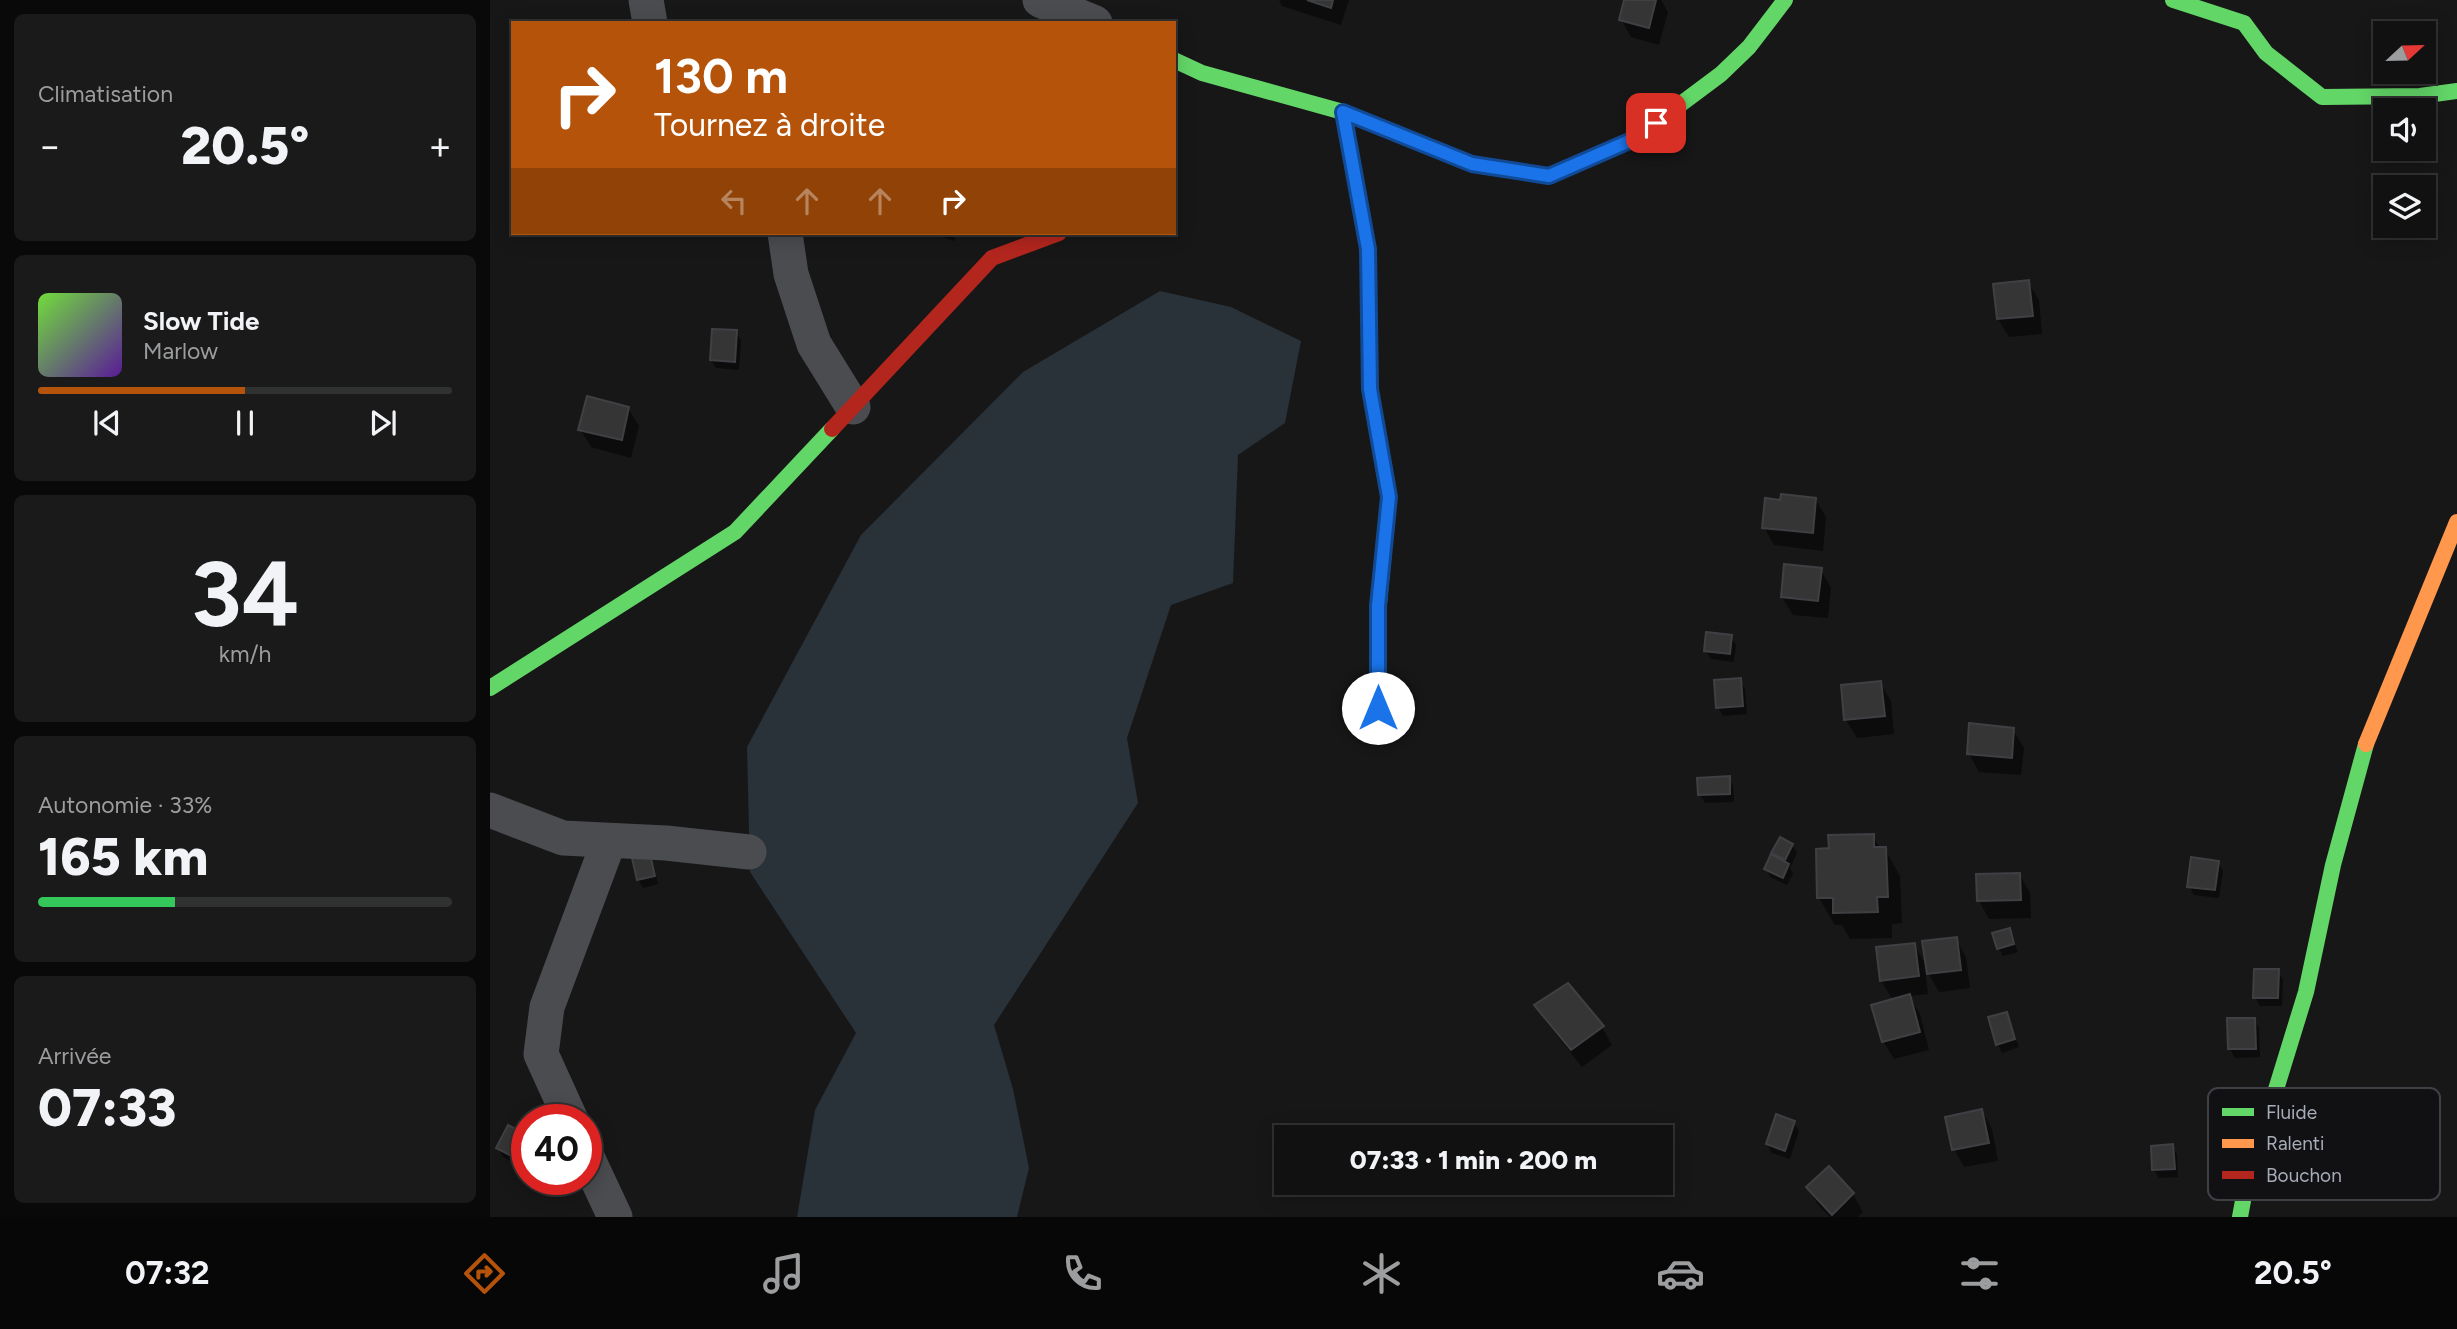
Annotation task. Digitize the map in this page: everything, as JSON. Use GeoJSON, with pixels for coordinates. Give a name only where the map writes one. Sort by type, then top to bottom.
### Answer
{"type":"FeatureCollection","features":[{"type":"Feature","properties":{"kind":"street"},"geometry":{"type":"LineString","coordinates":[[646,0],[650,21]]}},
{"type":"Feature","properties":{"kind":"street"},"geometry":{"type":"LineString","coordinates":[[1040,0],[1090,21]]}},
{"type":"Feature","properties":{"kind":"street"},"geometry":{"type":"LineString","coordinates":[[1176,61],[1202,74],[1343,112],[1472,164],[1549,176],[1634,139],[1721,74],[1749,47],[1779,5],[1786,0]]}},
{"type":"Feature","properties":{"kind":"street"},"geometry":{"type":"LineString","coordinates":[[2173,0],[2245,23],[2266,53],[2322,97],[2420,96],[2457,92]]}},
{"type":"Feature","properties":{"kind":"street"},"geometry":{"type":"LineString","coordinates":[[1343,112],[1368,249],[1370,389],[1389,497],[1378,606],[1378,708]]}},
{"type":"Feature","properties":{"kind":"street"},"geometry":{"type":"LineString","coordinates":[[785,235],[791,274],[814,344],[853,407]]}},
{"type":"Feature","properties":{"kind":"street"},"geometry":{"type":"LineString","coordinates":[[490,688],[735,532],[992,258],[1054,235]]}},
{"type":"Feature","properties":{"kind":"street"},"geometry":{"type":"LineString","coordinates":[[2276,1088],[2306,992],[2333,865],[2366,743],[2457,522]]}},
{"type":"Feature","properties":{"kind":"street"},"geometry":{"type":"LineString","coordinates":[[490,810],[563,838],[666,843],[749,852]]}},
{"type":"Feature","properties":{"kind":"street"},"geometry":{"type":"LineString","coordinates":[[564,1104],[541,1054],[547,1007],[609,841]]}},
{"type":"Feature","properties":{"kind":"street"},"geometry":{"type":"LineString","coordinates":[[602,1190],[614,1217]]}},
{"type":"Feature","properties":{"kind":"shaded area"},"geometry":{"type":"Polygon","coordinates":[[[1160,291],[1231,307],[1301,341],[1285,423],[1238,455],[1233,583],[1171,605],[1127,738],[1138,803],[994,1025],[1013,1089],[1029,1168],[1017,1217],[797,1217],[815,1110],[856,1033],[750,872],[747,747],[861,535],[1023,372],[1160,291]]]}},
{"type":"Feature","properties":{"kind":"building"},"geometry":{"type":"Polygon","coordinates":[[[1307,0],[1333,0],[1331,8],[1307,0]]]}},
{"type":"Feature","properties":{"kind":"building"},"geometry":{"type":"Polygon","coordinates":[[[1624,0],[1656,0],[1649,28],[1619,20],[1624,0]]]}},
{"type":"Feature","properties":{"kind":"building"},"geometry":{"type":"Polygon","coordinates":[[[2029,280],[2033,316],[1997,319],[1993,284],[2029,280]]]}},
{"type":"Feature","properties":{"kind":"building"},"geometry":{"type":"Polygon","coordinates":[[[712,329],[737,330],[735,362],[710,360],[712,329]]]}},
{"type":"Feature","properties":{"kind":"building"},"geometry":{"type":"Polygon","coordinates":[[[587,396],[629,407],[622,440],[578,430],[587,396]]]}},
{"type":"Feature","properties":{"kind":"building"},"geometry":{"type":"Polygon","coordinates":[[[1781,494],[1816,498],[1813,533],[1762,528],[1765,498],[1780,500],[1781,494]]]}},
{"type":"Feature","properties":{"kind":"building"},"geometry":{"type":"Polygon","coordinates":[[[1784,564],[1822,568],[1818,601],[1781,597],[1784,564]]]}},
{"type":"Feature","properties":{"kind":"building"},"geometry":{"type":"Polygon","coordinates":[[[1706,632],[1732,635],[1730,654],[1704,651],[1706,632]]]}},
{"type":"Feature","properties":{"kind":"building"},"geometry":{"type":"Polygon","coordinates":[[[1741,678],[1743,706],[1716,708],[1714,680],[1741,678]]]}},
{"type":"Feature","properties":{"kind":"building"},"geometry":{"type":"Polygon","coordinates":[[[1881,681],[1885,716],[1844,720],[1841,685],[1881,681]]]}},
{"type":"Feature","properties":{"kind":"building"},"geometry":{"type":"Polygon","coordinates":[[[1969,723],[2014,728],[2012,758],[1967,754],[1969,723]]]}},
{"type":"Feature","properties":{"kind":"building"},"geometry":{"type":"Polygon","coordinates":[[[1730,776],[1730,794],[1698,795],[1697,778],[1730,776]]]}},
{"type":"Feature","properties":{"kind":"building"},"geometry":{"type":"Polygon","coordinates":[[[1874,834],[1874,847],[1886,847],[1888,897],[1877,897],[1878,912],[1833,913],[1833,898],[1817,898],[1816,849],[1829,848],[1828,835],[1874,834]]]}},
{"type":"Feature","properties":{"kind":"building"},"geometry":{"type":"Polygon","coordinates":[[[1780,837],[1793,844],[1785,860],[1771,853],[1780,837]]]}},
{"type":"Feature","properties":{"kind":"building"},"geometry":{"type":"Polygon","coordinates":[[[650,854],[655,876],[637,880],[632,858],[650,854]]]}},
{"type":"Feature","properties":{"kind":"building"},"geometry":{"type":"Polygon","coordinates":[[[1771,854],[1789,864],[1783,878],[1764,869],[1771,854]]]}},
{"type":"Feature","properties":{"kind":"building"},"geometry":{"type":"Polygon","coordinates":[[[2191,857],[2219,861],[2215,890],[2187,887],[2191,857]]]}},
{"type":"Feature","properties":{"kind":"building"},"geometry":{"type":"Polygon","coordinates":[[[2020,873],[2021,900],[1977,901],[1976,874],[2020,873]]]}},
{"type":"Feature","properties":{"kind":"building"},"geometry":{"type":"Polygon","coordinates":[[[2010,928],[2014,944],[1997,949],[1992,933],[2010,928]]]}},
{"type":"Feature","properties":{"kind":"building"},"geometry":{"type":"Polygon","coordinates":[[[1957,937],[1961,970],[1927,974],[1922,941],[1957,937]]]}},
{"type":"Feature","properties":{"kind":"building"},"geometry":{"type":"Polygon","coordinates":[[[1915,943],[1919,976],[1880,981],[1876,947],[1915,943]]]}},
{"type":"Feature","properties":{"kind":"building"},"geometry":{"type":"Polygon","coordinates":[[[2254,969],[2279,969],[2278,998],[2253,998],[2254,969]]]}},
{"type":"Feature","properties":{"kind":"building"},"geometry":{"type":"Polygon","coordinates":[[[1568,983],[1604,1026],[1571,1050],[1534,1005],[1568,983]]]}},
{"type":"Feature","properties":{"kind":"building"},"geometry":{"type":"Polygon","coordinates":[[[1910,994],[1920,1032],[1882,1042],[1871,1005],[1910,994]]]}},
{"type":"Feature","properties":{"kind":"building"},"geometry":{"type":"Polygon","coordinates":[[[2007,1012],[2015,1039],[1996,1045],[1988,1017],[2007,1012]]]}},
{"type":"Feature","properties":{"kind":"building"},"geometry":{"type":"Polygon","coordinates":[[[2227,1018],[2255,1018],[2256,1049],[2228,1049],[2227,1018]]]}},
{"type":"Feature","properties":{"kind":"building"},"geometry":{"type":"Polygon","coordinates":[[[1982,1109],[1989,1143],[1952,1150],[1945,1117],[1982,1109]]]}},
{"type":"Feature","properties":{"kind":"building"},"geometry":{"type":"Polygon","coordinates":[[[1776,1114],[1795,1121],[1785,1151],[1766,1144],[1776,1114]]]}},
{"type":"Feature","properties":{"kind":"building"},"geometry":{"type":"Polygon","coordinates":[[[508,1125],[511,1127],[511,1156],[496,1148],[508,1125]]]}},
{"type":"Feature","properties":{"kind":"building"},"geometry":{"type":"Polygon","coordinates":[[[2173,1144],[2175,1169],[2152,1170],[2151,1146],[2173,1144]]]}},
{"type":"Feature","properties":{"kind":"building"},"geometry":{"type":"Polygon","coordinates":[[[1829,1166],[1854,1193],[1832,1215],[1806,1187],[1829,1166]]]}},
{"type":"Feature","properties":{"kind":"traffic: fast"},"geometry":{"type":"LineString","coordinates":[[1176,61],[1202,73],[1343,112],[1472,164],[1549,176],[1634,139],[1721,74],[1749,47],[1785,0]]}},
{"type":"Feature","properties":{"kind":"traffic: fast"},"geometry":{"type":"LineString","coordinates":[[2173,0],[2244,23],[2266,53],[2322,97],[2420,96],[2457,91]]}},
{"type":"Feature","properties":{"kind":"traffic: fast"},"geometry":{"type":"LineString","coordinates":[[1343,112],[1368,249],[1370,389],[1389,497],[1378,613]]}},
{"type":"Feature","properties":{"kind":"traffic: fast"},"geometry":{"type":"LineString","coordinates":[[490,688],[735,532],[832,429]]}},
{"type":"Feature","properties":{"kind":"traffic: fast"},"geometry":{"type":"LineString","coordinates":[[2276,1088],[2306,992],[2333,865],[2366,744]]}},
{"type":"Feature","properties":{"kind":"traffic: fast"},"geometry":{"type":"LineString","coordinates":[[2240,1217],[2243,1200]]}},
{"type":"Feature","properties":{"kind":"traffic: slow"},"geometry":{"type":"LineString","coordinates":[[2366,744],[2457,522]]}},
{"type":"Feature","properties":{"kind":"traffic: jam"},"geometry":{"type":"LineString","coordinates":[[832,429],[992,258],[1054,235]]}},
{"type":"Feature","properties":{"kind":"traffic: jam"},"geometry":{"type":"LineString","coordinates":[[1378,613],[1378,708]]}},
{"type":"Feature","properties":{"kind":"route"},"geometry":{"type":"LineString","coordinates":[[1378,708],[1378,606],[1389,497],[1370,389],[1368,249],[1343,112],[1472,164],[1549,176],[1634,139],[1656,123]]}}]}
